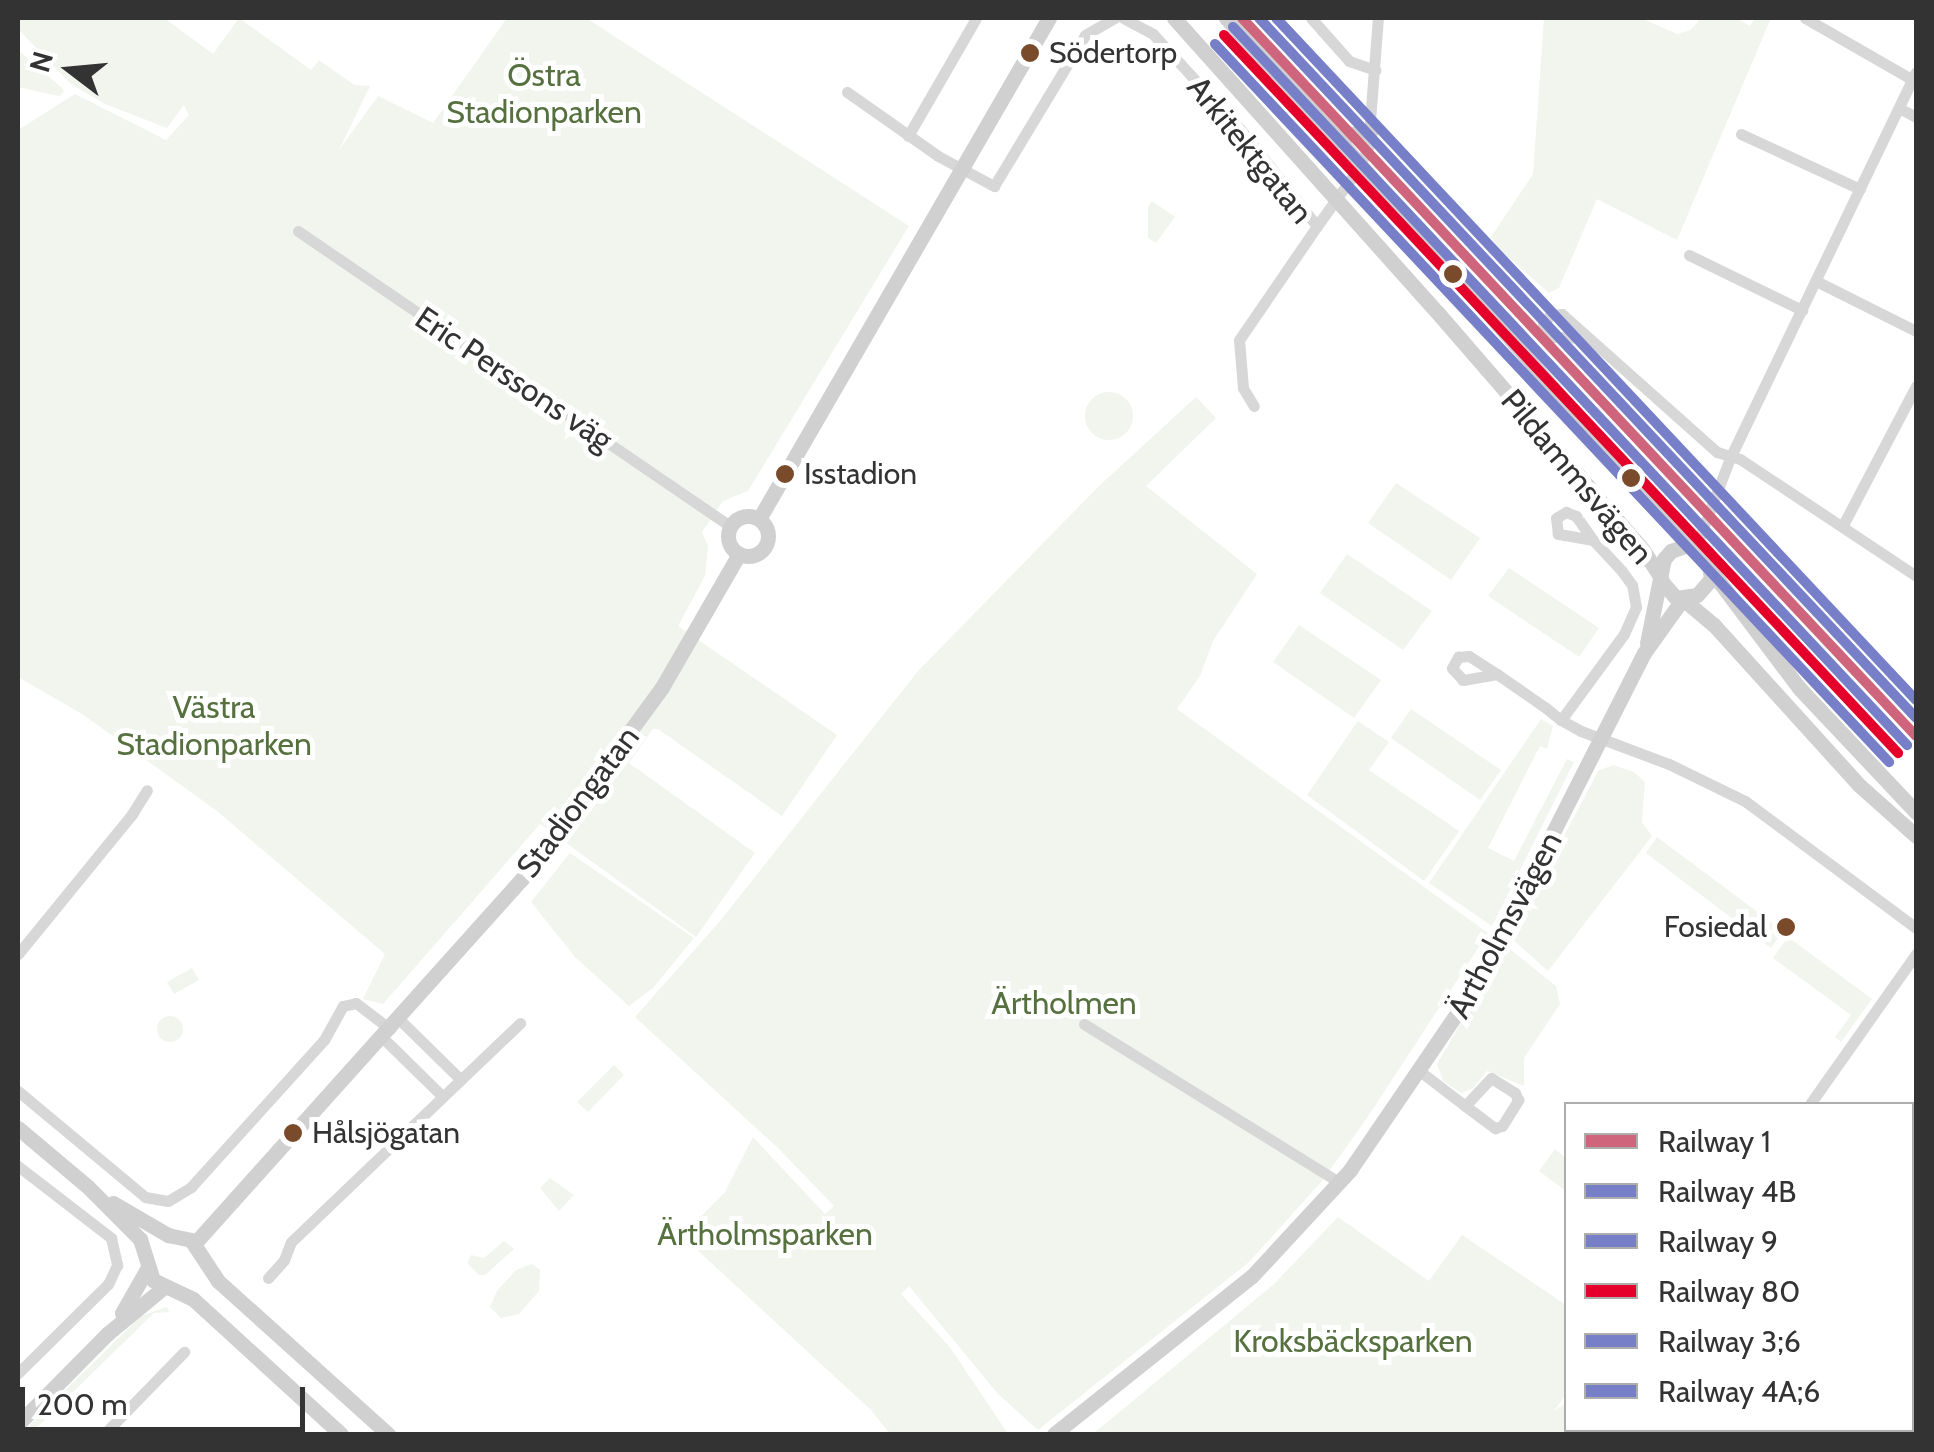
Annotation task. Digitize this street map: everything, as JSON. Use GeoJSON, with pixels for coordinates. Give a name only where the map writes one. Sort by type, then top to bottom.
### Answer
{"type":"FeatureCollection","features":[{"type":"Feature","properties":{"kind":"main road","name":"Stadiongatan"},"geometry":{"type":"LineString","coordinates":[[195,1244],[504,901],[594,786],[693,638],[739,554],[756,555],[766,547],[768,530],[759,519],[1050,18]]}},
{"type":"Feature","properties":{"kind":"main road","name":"Pildammsvägen"},"geometry":{"type":"LineString","coordinates":[[1174,18],[1643,550],[1661,580]]}},
{"type":"Feature","properties":{"kind":"main road","name":"Pildammsvägen"},"geometry":{"type":"LineString","coordinates":[[1226,18],[1338,138],[1695,544]]}},
{"type":"Feature","properties":{"kind":"main road"},"geometry":{"type":"LineString","coordinates":[[1338,138],[1372,129]]}},
{"type":"Feature","properties":{"kind":"main road"},"geometry":{"type":"LineString","coordinates":[[739,554],[730,546],[723,522],[746,516],[759,519]]}},
{"type":"Feature","properties":{"kind":"main road"},"geometry":{"type":"LineString","coordinates":[[1695,544],[1708,553],[1712,572],[1820,712],[1916,812]]}},
{"type":"Feature","properties":{"kind":"main road","name":"Ärtholmsvägen"},"geometry":{"type":"LineString","coordinates":[[1054,1434],[1252,1276],[1340,1182],[1421,1072],[1513,918],[1644,652],[1667,554],[1695,544]]}},
{"type":"Feature","properties":{"kind":"main road","name":"Ärtholmsvägen"},"geometry":{"type":"LineString","coordinates":[[1644,652],[1683,600],[1706,588],[1712,572]]}},
{"type":"Feature","properties":{"kind":"main road"},"geometry":{"type":"LineString","coordinates":[[1661,580],[1669,594],[1708,619],[1826,751],[1916,836]]}},
{"type":"Feature","properties":{"kind":"main road"},"geometry":{"type":"LineString","coordinates":[[1662,630],[1685,615],[1708,619]]}},
{"type":"Feature","properties":{"kind":"main road"},"geometry":{"type":"LineString","coordinates":[[18,1128],[88,1187],[140,1239],[146,1265],[170,1288],[194,1299],[341,1434]]}},
{"type":"Feature","properties":{"kind":"main road"},"geometry":{"type":"LineString","coordinates":[[88,1187],[168,1236]]}},
{"type":"Feature","properties":{"kind":"main road"},"geometry":{"type":"LineString","coordinates":[[107,1334],[155,1242],[168,1236],[186,1237],[195,1244],[218,1281],[388,1434]]}},
{"type":"Feature","properties":{"kind":"main road"},"geometry":{"type":"LineString","coordinates":[[18,1424],[107,1334],[170,1288],[197,1278],[202,1260]]}},
{"type":"Feature","properties":{"kind":"street"},"geometry":{"type":"LineString","coordinates":[[908,136],[976,18]]}},
{"type":"Feature","properties":{"kind":"street"},"geometry":{"type":"LineString","coordinates":[[847,92],[990,187],[998,184],[1086,35],[1114,18]]}},
{"type":"Feature","properties":{"kind":"street","name":"Arkitektgatan"},"geometry":{"type":"LineString","coordinates":[[1124,18],[1153,34],[1240,129],[1317,226],[1239,340],[1243,388],[1254,406]]}},
{"type":"Feature","properties":{"kind":"street"},"geometry":{"type":"LineString","coordinates":[[1310,18],[1349,61],[1375,70]]}},
{"type":"Feature","properties":{"kind":"street"},"geometry":{"type":"LineString","coordinates":[[1317,226],[1360,166],[1372,129],[1378,18]]}},
{"type":"Feature","properties":{"kind":"street"},"geometry":{"type":"LineString","coordinates":[[1806,18],[1823,22],[1915,76]]}},
{"type":"Feature","properties":{"kind":"street","name":"Ärtholmsvägen"},"geometry":{"type":"LineString","coordinates":[[1695,544],[1730,458],[1915,76]]}},
{"type":"Feature","properties":{"kind":"street"},"geometry":{"type":"LineString","coordinates":[[1899,108],[1916,117]]}},
{"type":"Feature","properties":{"kind":"street"},"geometry":{"type":"LineString","coordinates":[[1741,134],[1860,189]]}},
{"type":"Feature","properties":{"kind":"street","name":"Eric Perssons väg"},"geometry":{"type":"LineString","coordinates":[[298,231],[723,522]]}},
{"type":"Feature","properties":{"kind":"street"},"geometry":{"type":"LineString","coordinates":[[1689,254],[1802,310]]}},
{"type":"Feature","properties":{"kind":"street"},"geometry":{"type":"LineString","coordinates":[[1816,281],[1916,331]]}},
{"type":"Feature","properties":{"kind":"street"},"geometry":{"type":"LineString","coordinates":[[1586,338],[1695,434],[1730,458],[1740,459],[1916,576]]}},
{"type":"Feature","properties":{"kind":"street"},"geometry":{"type":"LineString","coordinates":[[1842,525],[1916,386]]}},
{"type":"Feature","properties":{"kind":"street"},"geometry":{"type":"LineString","coordinates":[[1561,720],[1620,639],[1636,607],[1627,577],[1593,540]]}},
{"type":"Feature","properties":{"kind":"street"},"geometry":{"type":"LineString","coordinates":[[1497,674],[1561,720],[1745,801],[1916,928]]}},
{"type":"Feature","properties":{"kind":"street"},"geometry":{"type":"LineString","coordinates":[[18,954],[132,814],[147,790]]}},
{"type":"Feature","properties":{"kind":"street"},"geometry":{"type":"LineString","coordinates":[[1811,1102],[1916,954]]}},
{"type":"Feature","properties":{"kind":"street"},"geometry":{"type":"LineString","coordinates":[[18,1092],[146,1196],[168,1201],[181,1195],[324,1040],[343,1006],[356,1003],[459,1078]]}},
{"type":"Feature","properties":{"kind":"street"},"geometry":{"type":"LineString","coordinates":[[268,1278],[284,1260],[291,1242],[520,1022]]}},
{"type":"Feature","properties":{"kind":"street"},"geometry":{"type":"LineString","coordinates":[[1084,1024],[1340,1182]]}},
{"type":"Feature","properties":{"kind":"street"},"geometry":{"type":"LineString","coordinates":[[390,1028],[441,1095]]}},
{"type":"Feature","properties":{"kind":"street"},"geometry":{"type":"LineString","coordinates":[[1421,1072],[1465,1106],[1498,1128],[1518,1100],[1515,1093],[1491,1078],[1465,1106]]}},
{"type":"Feature","properties":{"kind":"street"},"geometry":{"type":"LineString","coordinates":[[18,1166],[110,1238],[117,1264],[108,1284],[18,1373]]}},
{"type":"Feature","properties":{"kind":"street"},"geometry":{"type":"LineString","coordinates":[[104,1434],[184,1352]]}},
{"type":"Feature","properties":{"kind":"green space"},"geometry":{"type":"Polygon","coordinates":[[[18,18],[164,18],[213,54],[239,18],[311,70],[319,60],[354,85],[370,86],[339,150],[378,96],[433,123],[507,18],[586,18],[909,226],[748,491],[723,501],[702,532],[708,546],[705,576],[678,626],[837,735],[782,816],[658,729],[653,729],[629,763],[755,853],[696,937],[540,824],[383,1004],[363,999],[385,954],[217,811],[82,714],[18,677],[18,130],[75,94],[166,140],[189,115],[184,105],[167,128],[105,104],[71,84],[18,29],[18,18]]]}},
{"type":"Feature","properties":{"kind":"green space"},"geometry":{"type":"Polygon","coordinates":[[[1544,18],[1641,18],[1677,34],[1691,30],[1701,18],[1736,18],[1750,26],[1755,18],[1771,18],[1677,240],[1597,199],[1559,288],[1549,293],[1498,248],[1491,237],[1533,174],[1544,18]]]}},
{"type":"Feature","properties":{"kind":"green space"},"geometry":{"type":"Polygon","coordinates":[[[18,50],[64,92],[59,96],[18,87],[18,50]]]}},
{"type":"Feature","properties":{"kind":"green space"},"geometry":{"type":"Polygon","coordinates":[[[1152,201],[1175,217],[1156,243],[1148,238],[1148,207],[1152,201]]]}},
{"type":"Feature","properties":{"kind":"green space"},"geometry":{"type":"Polygon","coordinates":[[[1109,392],[1126,399],[1133,416],[1126,433],[1109,440],[1092,433],[1085,416],[1092,399],[1109,392]]]}},
{"type":"Feature","properties":{"kind":"green space","name":"Ärtholmen"},"geometry":{"type":"Polygon","coordinates":[[[1196,397],[1216,418],[1146,486],[1257,574],[1213,641],[1200,676],[1177,709],[1488,933],[1322,1181],[1249,1262],[1038,1430],[998,1394],[909,1286],[901,1294],[949,1346],[1008,1434],[890,1434],[871,1410],[682,1236],[725,1192],[753,1137],[825,1214],[834,1206],[779,1149],[635,1017],[720,921],[918,671],[1099,486],[1196,397]]]}},
{"type":"Feature","properties":{"kind":"green space"},"geometry":{"type":"Polygon","coordinates":[[[1396,483],[1480,538],[1451,580],[1368,523],[1396,483]]]}},
{"type":"Feature","properties":{"kind":"green space"},"geometry":{"type":"Polygon","coordinates":[[[1347,554],[1432,611],[1403,650],[1320,593],[1347,554]]]}},
{"type":"Feature","properties":{"kind":"green space"},"geometry":{"type":"Polygon","coordinates":[[[1509,568],[1599,628],[1579,657],[1488,596],[1509,568]]]}},
{"type":"Feature","properties":{"kind":"green space"},"geometry":{"type":"Polygon","coordinates":[[[1299,625],[1381,680],[1354,718],[1273,662],[1299,625]]]}},
{"type":"Feature","properties":{"kind":"green space"},"geometry":{"type":"Polygon","coordinates":[[[1411,709],[1501,770],[1480,800],[1391,738],[1411,709]]]}},
{"type":"Feature","properties":{"kind":"green space"},"geometry":{"type":"Polygon","coordinates":[[[1541,719],[1553,726],[1547,749],[1540,746],[1488,848],[1514,861],[1567,759],[1574,762],[1492,926],[1429,883],[1541,719]]]}},
{"type":"Feature","properties":{"kind":"green space"},"geometry":{"type":"Polygon","coordinates":[[[1358,721],[1389,742],[1369,770],[1459,831],[1424,881],[1307,795],[1358,721]]]}},
{"type":"Feature","properties":{"kind":"green space"},"geometry":{"type":"Polygon","coordinates":[[[1613,765],[1634,772],[1645,782],[1642,822],[1652,836],[1548,971],[1511,938],[1598,771],[1613,765]]]}},
{"type":"Feature","properties":{"kind":"green space"},"geometry":{"type":"Polygon","coordinates":[[[1657,837],[1783,931],[1771,948],[1646,853],[1657,837]]]}},
{"type":"Feature","properties":{"kind":"green space"},"geometry":{"type":"Polygon","coordinates":[[[570,853],[694,938],[653,988],[629,1006],[575,957],[531,902],[570,853]]]}},
{"type":"Feature","properties":{"kind":"green space"},"geometry":{"type":"Polygon","coordinates":[[[1788,937],[1872,999],[1841,1042],[1835,1037],[1851,1015],[1773,958],[1788,937]]]}},
{"type":"Feature","properties":{"kind":"green space"},"geometry":{"type":"Polygon","coordinates":[[[1506,946],[1556,986],[1560,1004],[1524,1058],[1524,1086],[1487,1071],[1473,1088],[1461,1093],[1443,1081],[1437,1064],[1506,946]]]}},
{"type":"Feature","properties":{"kind":"green space"},"geometry":{"type":"Polygon","coordinates":[[[192,968],[199,980],[174,994],[167,982],[192,968]]]}},
{"type":"Feature","properties":{"kind":"green space"},"geometry":{"type":"Polygon","coordinates":[[[170,1016],[180,1019],[180,1039],[170,1042],[160,1039],[157,1029],[160,1019],[170,1016]]]}},
{"type":"Feature","properties":{"kind":"green space"},"geometry":{"type":"Polygon","coordinates":[[[614,1065],[624,1075],[588,1112],[577,1102],[614,1065]]]}},
{"type":"Feature","properties":{"kind":"green space"},"geometry":{"type":"Polygon","coordinates":[[[1555,1149],[1564,1156],[1564,1190],[1539,1171],[1555,1149]]]}},
{"type":"Feature","properties":{"kind":"green space"},"geometry":{"type":"Polygon","coordinates":[[[550,1178],[574,1195],[559,1211],[540,1188],[550,1178]]]}},
{"type":"Feature","properties":{"kind":"green space","name":"Kroksbäcksparken"},"geometry":{"type":"Polygon","coordinates":[[[1338,1217],[1429,1281],[1462,1235],[1564,1304],[1564,1397],[1555,1410],[1564,1404],[1567,1434],[1093,1434],[1274,1284],[1338,1217]]]}},
{"type":"Feature","properties":{"kind":"green space"},"geometry":{"type":"Polygon","coordinates":[[[504,1241],[514,1249],[485,1275],[479,1275],[467,1263],[471,1255],[484,1258],[504,1241]]]}},
{"type":"Feature","properties":{"kind":"green space"},"geometry":{"type":"Polygon","coordinates":[[[532,1264],[540,1270],[539,1291],[519,1314],[501,1318],[490,1307],[497,1291],[516,1270],[532,1264]]]}},
{"type":"Feature","properties":{"kind":"green space"},"geometry":{"type":"Polygon","coordinates":[[[167,1307],[169,1312],[154,1313],[30,1434],[21,1434],[141,1316],[167,1307]]]}},
{"type":"Feature","properties":{"kind":"rail line","name":"1"},"geometry":{"type":"LineString","coordinates":[[1242,18],[1916,736]]}},
{"type":"Feature","properties":{"kind":"rail line","name":"9"},"geometry":{"type":"LineString","coordinates":[[1259,18],[1916,718]]}},
{"type":"Feature","properties":{"kind":"rail line","name":"3;6"},"geometry":{"type":"LineString","coordinates":[[1276,18],[1916,700]]}},
{"type":"Feature","properties":{"kind":"rail line","name":"4B"},"geometry":{"type":"LineString","coordinates":[[1233,27],[1907,745]]}},
{"type":"Feature","properties":{"kind":"rail line","name":"80"},"geometry":{"type":"LineString","coordinates":[[1224,35],[1898,753]]}},
{"type":"Feature","properties":{"kind":"rail line","name":"4A;6"},"geometry":{"type":"LineString","coordinates":[[1215,44],[1889,762]]}},
{"type":"Feature","properties":{"kind":"place","name":"Södertorp"},"geometry":{"type":"Point","coordinates":[1030,53]}},
{"type":"Feature","properties":{"kind":"place","name":"Isstadion"},"geometry":{"type":"Point","coordinates":[785,474]}},
{"type":"Feature","properties":{"kind":"place","name":"Fosiedal"},"geometry":{"type":"Point","coordinates":[1786,927]}},
{"type":"Feature","properties":{"kind":"place","name":"Hålsjögatan"},"geometry":{"type":"Point","coordinates":[293,1133]}},
{"type":"Feature","properties":{"kind":"park label","name":"Östra Stadionparken"},"geometry":{"type":"Point","coordinates":[544,94]}},
{"type":"Feature","properties":{"kind":"park label","name":"Västra Stadionparken"},"geometry":{"type":"Point","coordinates":[214,726]}},
{"type":"Feature","properties":{"kind":"park label","name":"Ärtholmsparken"},"geometry":{"type":"Point","coordinates":[765,1234]}}]}
